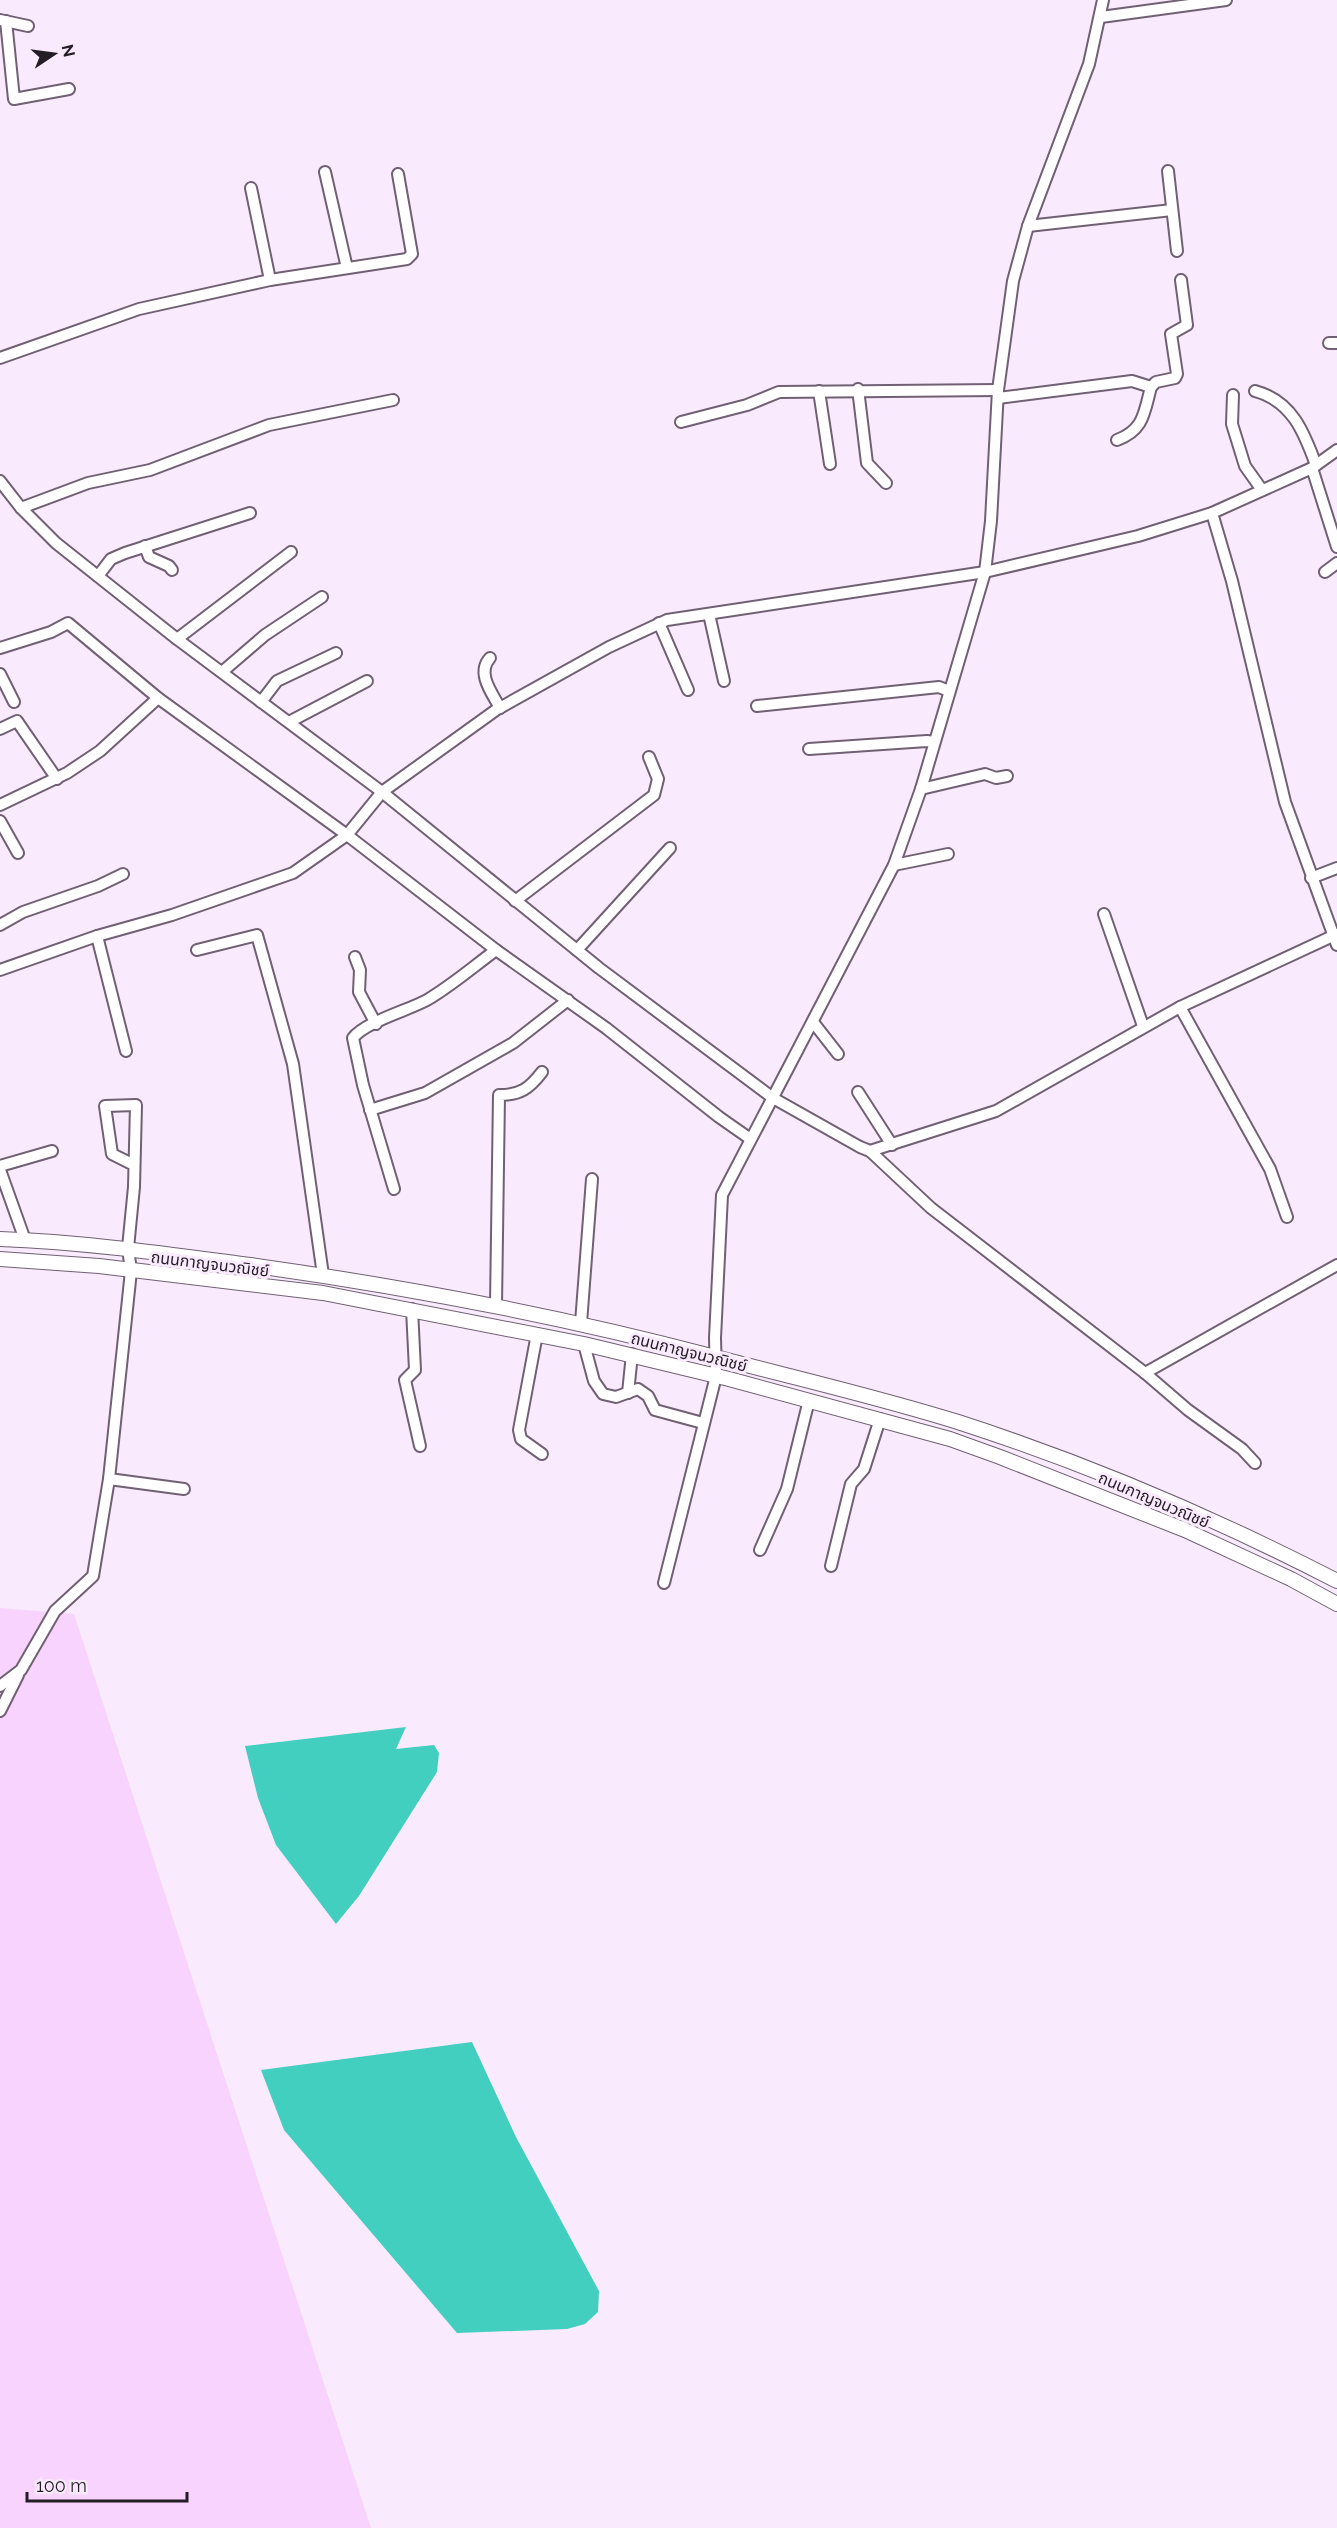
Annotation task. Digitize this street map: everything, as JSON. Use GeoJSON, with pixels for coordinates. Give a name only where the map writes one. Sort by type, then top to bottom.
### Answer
{"type":"FeatureCollection","features":[{"type":"Feature","properties":{"kind":"main road","name":"ถนนกาญจนวณิชย์"},"geometry":{"type":"LineString","coordinates":[[0,1239],[128,1248],[324,1275],[496,1305],[581,1323],[715,1357],[903,1406],[1065,1460],[1174,1503],[1337,1581]]}},
{"type":"Feature","properties":{"kind":"main road","name":"ถนนกาญจนวณิชย์"},"geometry":{"type":"LineString","coordinates":[[0,1259],[99,1266],[323,1293],[632,1354],[950,1439],[1080,1487],[1185,1530],[1291,1579],[1337,1604]]}},
{"type":"Feature","properties":{"kind":"street"},"geometry":{"type":"LineString","coordinates":[[664,1583],[716,1376],[721,1202],[726,1182],[773,1098],[894,865],[921,789],[985,572],[991,521],[998,394],[1008,306],[1028,226],[1089,64],[1103,0]]}},
{"type":"Feature","properties":{"kind":"street"},"geometry":{"type":"LineString","coordinates":[[1101,17],[1226,0]]}},
{"type":"Feature","properties":{"kind":"street"},"geometry":{"type":"LineString","coordinates":[[28,26],[3,20],[14,99],[69,88]]}},
{"type":"Feature","properties":{"kind":"street"},"geometry":{"type":"LineString","coordinates":[[1168,171],[1177,251]]}},
{"type":"Feature","properties":{"kind":"street"},"geometry":{"type":"LineString","coordinates":[[325,172],[347,268]]}},
{"type":"Feature","properties":{"kind":"street"},"geometry":{"type":"LineString","coordinates":[[0,358],[139,309],[270,280],[407,259],[412,254],[398,174]]}},
{"type":"Feature","properties":{"kind":"street"},"geometry":{"type":"LineString","coordinates":[[251,188],[270,280]]}},
{"type":"Feature","properties":{"kind":"street"},"geometry":{"type":"LineString","coordinates":[[1028,226],[1172,210]]}},
{"type":"Feature","properties":{"kind":"street"},"geometry":{"type":"LineString","coordinates":[[1117,440],[1130,435],[1139,426],[1151,387],[1156,382],[1177,377],[1170,338],[1172,331],[1187,325],[1181,279]]}},
{"type":"Feature","properties":{"kind":"street"},"geometry":{"type":"LineString","coordinates":[[681,422],[747,405],[779,392],[858,390],[998,394],[1132,381],[1151,387]]}},
{"type":"Feature","properties":{"kind":"street"},"geometry":{"type":"LineString","coordinates":[[858,390],[867,463],[886,483]]}},
{"type":"Feature","properties":{"kind":"street"},"geometry":{"type":"LineString","coordinates":[[819,391],[830,464]]}},
{"type":"Feature","properties":{"kind":"street"},"geometry":{"type":"LineString","coordinates":[[1255,391],[1276,398],[1288,409],[1302,430],[1337,547]]}},
{"type":"Feature","properties":{"kind":"street"},"geometry":{"type":"LineString","coordinates":[[1233,395],[1230,407],[1232,424],[1245,466],[1262,490]]}},
{"type":"Feature","properties":{"kind":"street"},"geometry":{"type":"LineString","coordinates":[[21,508],[88,483],[150,470],[269,425],[393,400]]}},
{"type":"Feature","properties":{"kind":"street"},"geometry":{"type":"LineString","coordinates":[[0,970],[97,936],[172,915],[276,880],[304,867],[347,835],[382,792],[437,750],[500,708],[609,647],[659,623],[676,617],[985,572],[1138,536],[1212,513],[1314,466],[1337,450]]}},
{"type":"Feature","properties":{"kind":"street"},"geometry":{"type":"LineString","coordinates":[[0,481],[48,537],[177,639],[382,792],[514,901],[773,1098],[847,1142],[870,1151],[931,1208],[1145,1373],[1188,1410],[1242,1449],[1255,1463]]}},
{"type":"Feature","properties":{"kind":"street"},"geometry":{"type":"LineString","coordinates":[[98,576],[111,559],[250,513]]}},
{"type":"Feature","properties":{"kind":"street"},"geometry":{"type":"LineString","coordinates":[[870,1151],[996,1111],[1179,1007],[1335,938],[1311,878],[1285,802],[1232,581],[1212,513]]}},
{"type":"Feature","properties":{"kind":"street"},"geometry":{"type":"LineString","coordinates":[[145,546],[149,557],[169,566],[172,570]]}},
{"type":"Feature","properties":{"kind":"street"},"geometry":{"type":"LineString","coordinates":[[177,639],[291,552]]}},
{"type":"Feature","properties":{"kind":"street"},"geometry":{"type":"LineString","coordinates":[[1325,572],[1337,563]]}},
{"type":"Feature","properties":{"kind":"street"},"geometry":{"type":"LineString","coordinates":[[222,672],[265,635],[322,597]]}},
{"type":"Feature","properties":{"kind":"street"},"geometry":{"type":"LineString","coordinates":[[709,614],[724,681]]}},
{"type":"Feature","properties":{"kind":"street"},"geometry":{"type":"LineString","coordinates":[[0,648],[51,632],[68,623],[158,698],[347,835],[496,950],[568,1000],[749,1138]]}},
{"type":"Feature","properties":{"kind":"street"},"geometry":{"type":"LineString","coordinates":[[659,623],[688,690]]}},
{"type":"Feature","properties":{"kind":"street"},"geometry":{"type":"LineString","coordinates":[[261,702],[277,681],[336,653]]}},
{"type":"Feature","properties":{"kind":"street"},"geometry":{"type":"LineString","coordinates":[[490,658],[485,666],[484,674],[500,708]]}},
{"type":"Feature","properties":{"kind":"street"},"geometry":{"type":"LineString","coordinates":[[0,674],[14,702]]}},
{"type":"Feature","properties":{"kind":"street"},"geometry":{"type":"LineString","coordinates":[[289,722],[367,681]]}},
{"type":"Feature","properties":{"kind":"street"},"geometry":{"type":"LineString","coordinates":[[757,706],[939,687],[949,691]]}},
{"type":"Feature","properties":{"kind":"street"},"geometry":{"type":"LineString","coordinates":[[0,805],[57,778],[100,751],[158,698]]}},
{"type":"Feature","properties":{"kind":"street"},"geometry":{"type":"LineString","coordinates":[[0,729],[17,721],[57,778]]}},
{"type":"Feature","properties":{"kind":"street"},"geometry":{"type":"LineString","coordinates":[[809,749],[934,742]]}},
{"type":"Feature","properties":{"kind":"street"},"geometry":{"type":"LineString","coordinates":[[514,901],[654,795],[658,779],[649,757]]}},
{"type":"Feature","properties":{"kind":"street"},"geometry":{"type":"LineString","coordinates":[[921,789],[985,774],[996,778],[1007,776]]}},
{"type":"Feature","properties":{"kind":"street"},"geometry":{"type":"LineString","coordinates":[[0,821],[18,853]]}},
{"type":"Feature","properties":{"kind":"street"},"geometry":{"type":"LineString","coordinates":[[577,950],[670,848]]}},
{"type":"Feature","properties":{"kind":"street"},"geometry":{"type":"LineString","coordinates":[[894,865],[948,854]]}},
{"type":"Feature","properties":{"kind":"street"},"geometry":{"type":"LineString","coordinates":[[1311,878],[1337,868]]}},
{"type":"Feature","properties":{"kind":"street"},"geometry":{"type":"LineString","coordinates":[[0,924],[22,912],[98,886],[123,874]]}},
{"type":"Feature","properties":{"kind":"street"},"geometry":{"type":"LineString","coordinates":[[1104,914],[1143,1026]]}},
{"type":"Feature","properties":{"kind":"street"},"geometry":{"type":"LineString","coordinates":[[196,950],[257,935],[293,1064],[324,1275]]}},
{"type":"Feature","properties":{"kind":"street"},"geometry":{"type":"LineString","coordinates":[[97,936],[126,1051]]}},
{"type":"Feature","properties":{"kind":"street"},"geometry":{"type":"LineString","coordinates":[[394,1190],[352,1040],[358,1032],[430,998],[496,950]]}},
{"type":"Feature","properties":{"kind":"street"},"geometry":{"type":"LineString","coordinates":[[355,957],[360,970],[359,992],[376,1024]]}},
{"type":"Feature","properties":{"kind":"street"},"geometry":{"type":"LineString","coordinates":[[370,1110],[425,1093],[513,1043],[568,1000]]}},
{"type":"Feature","properties":{"kind":"street"},"geometry":{"type":"LineString","coordinates":[[1179,1007],[1270,1169],[1287,1217]]}},
{"type":"Feature","properties":{"kind":"street"},"geometry":{"type":"LineString","coordinates":[[813,1022],[838,1054]]}},
{"type":"Feature","properties":{"kind":"street"},"geometry":{"type":"LineString","coordinates":[[496,1305],[499,1095],[517,1095],[531,1086],[542,1072]]}},
{"type":"Feature","properties":{"kind":"street"},"geometry":{"type":"LineString","coordinates":[[858,1092],[892,1144]]}},
{"type":"Feature","properties":{"kind":"street"},"geometry":{"type":"LineString","coordinates":[[0,1711],[55,1611],[93,1576],[109,1479],[131,1271],[128,1248],[134,1165],[136,1105],[105,1106],[112,1154],[134,1165]]}},
{"type":"Feature","properties":{"kind":"street"},"geometry":{"type":"LineString","coordinates":[[25,1240],[0,1168],[52,1151]]}},
{"type":"Feature","properties":{"kind":"street"},"geometry":{"type":"LineString","coordinates":[[581,1323],[592,1179]]}},
{"type":"Feature","properties":{"kind":"street"},"geometry":{"type":"LineString","coordinates":[[1145,1373],[1337,1265]]}},
{"type":"Feature","properties":{"kind":"street"},"geometry":{"type":"LineString","coordinates":[[412,1309],[415,1370],[405,1380],[420,1446]]}},
{"type":"Feature","properties":{"kind":"street"},"geometry":{"type":"LineString","coordinates":[[537,1334],[519,1430],[521,1439],[542,1454]]}},
{"type":"Feature","properties":{"kind":"street"},"geometry":{"type":"LineString","coordinates":[[584,1344],[594,1381],[600,1391],[612,1397],[641,1390],[648,1396],[656,1410],[703,1423]]}},
{"type":"Feature","properties":{"kind":"street"},"geometry":{"type":"LineString","coordinates":[[628,1393],[632,1354]]}},
{"type":"Feature","properties":{"kind":"street"},"geometry":{"type":"LineString","coordinates":[[760,1550],[788,1489],[809,1400]]}},
{"type":"Feature","properties":{"kind":"street"},"geometry":{"type":"LineString","coordinates":[[831,1566],[851,1484],[864,1469],[880,1419]]}},
{"type":"Feature","properties":{"kind":"street"},"geometry":{"type":"LineString","coordinates":[[109,1479],[184,1489]]}},
{"type":"Feature","properties":{"kind":"street"},"geometry":{"type":"LineString","coordinates":[[0,1686],[21,1670]]}},
{"type":"Feature","properties":{"kind":"shaded area"},"geometry":{"type":"Polygon","coordinates":[[[0,1608],[74,1614],[371,2528],[0,2528],[0,1608]]]}},
{"type":"Feature","properties":{"kind":"shaded area"},"geometry":{"type":"Polygon","coordinates":[[[406,1727],[396,1749],[434,1745],[439,1753],[437,1772],[359,1896],[336,1924],[276,1845],[258,1798],[245,1746],[406,1727]]]}},
{"type":"Feature","properties":{"kind":"shaded area"},"geometry":{"type":"Polygon","coordinates":[[[472,2042],[516,2137],[599,2291],[598,2312],[585,2324],[567,2329],[457,2333],[284,2130],[261,2070],[472,2042]]]}}]}
